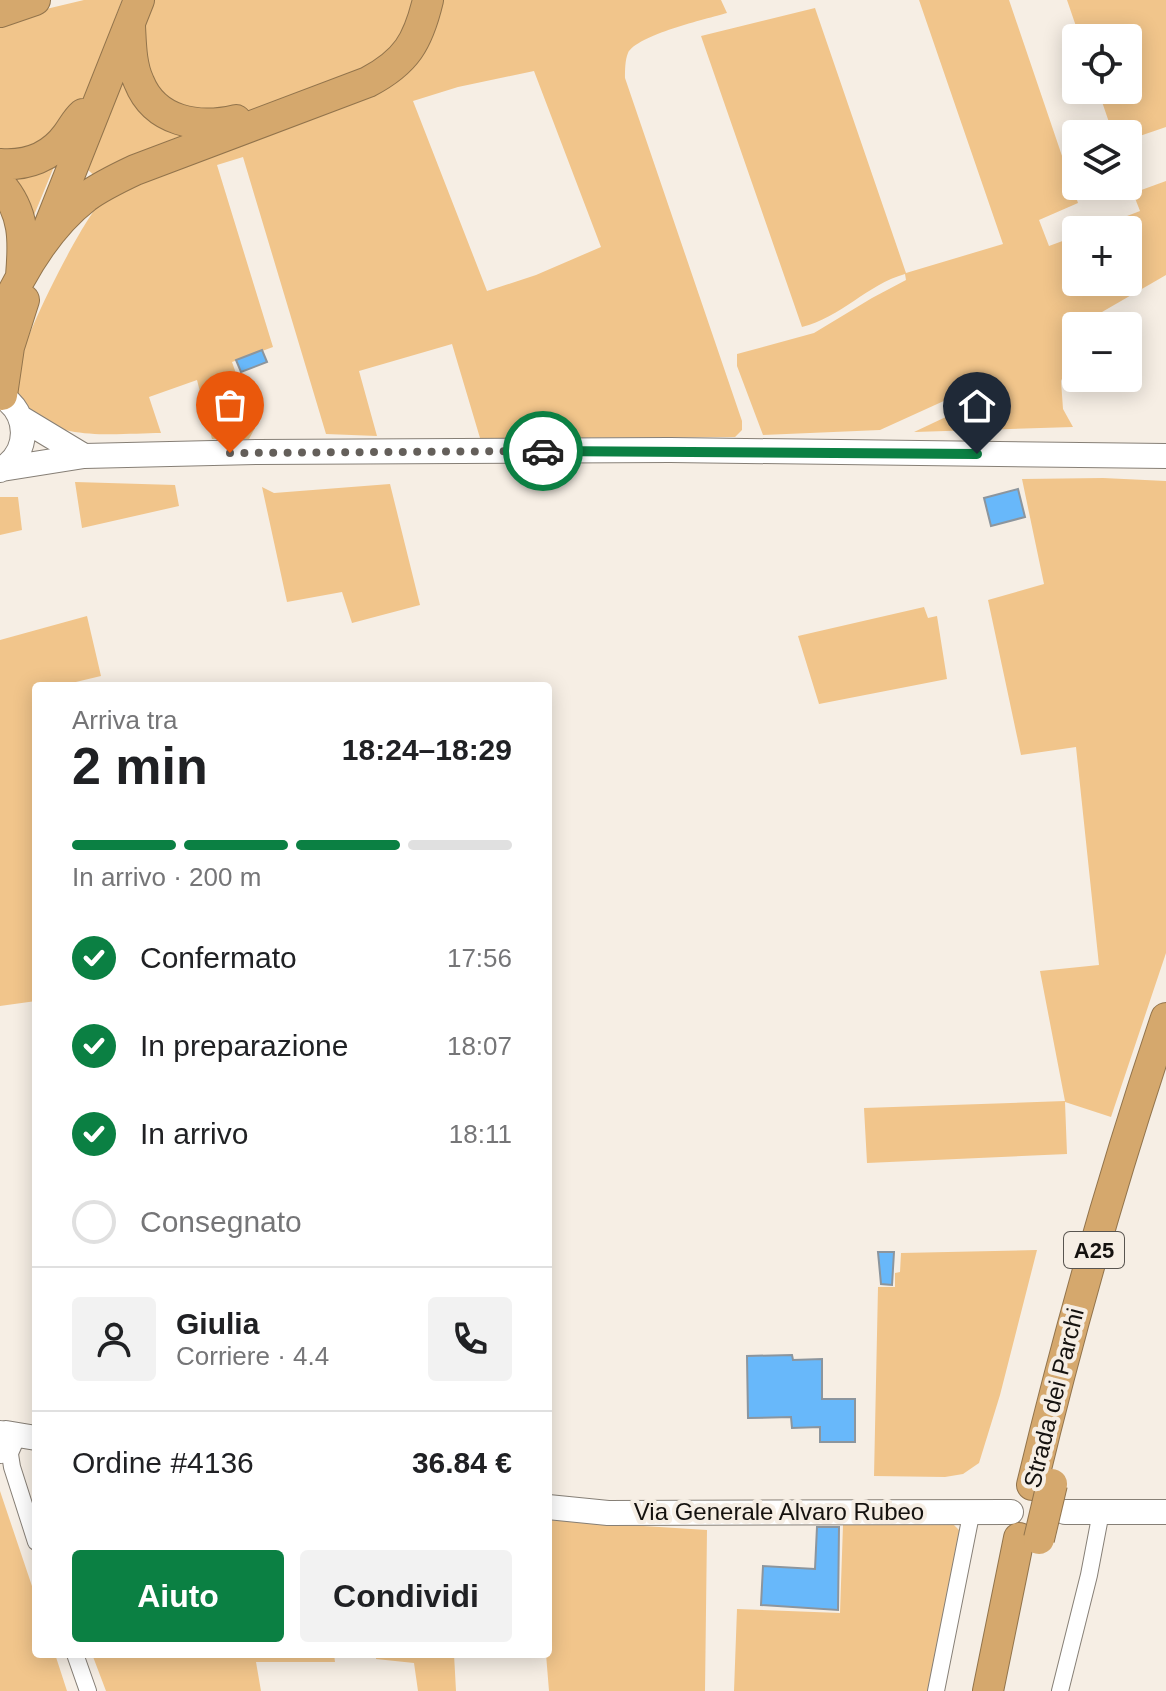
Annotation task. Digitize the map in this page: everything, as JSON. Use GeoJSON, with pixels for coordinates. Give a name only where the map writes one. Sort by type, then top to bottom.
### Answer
{"type":"FeatureCollection","features":[{"type":"Feature","properties":{"kind":"highway"},"geometry":{"type":"LineString","coordinates":[[0,12],[35,0]]}},
{"type":"Feature","properties":{"kind":"highway"},"geometry":{"type":"LineString","coordinates":[[134,11],[135,70],[148,98],[171,117],[197,125],[241,119],[378,64],[401,43],[409,28],[415,0]]}},
{"type":"Feature","properties":{"kind":"highway"},"geometry":{"type":"LineString","coordinates":[[0,320],[21,276],[42,245],[84,199],[108,183],[384,74],[411,48],[428,0]]}},
{"type":"Feature","properties":{"kind":"highway"},"geometry":{"type":"LineString","coordinates":[[8,403],[9,347],[42,245],[134,11]]}},
{"type":"Feature","properties":{"kind":"highway"},"geometry":{"type":"LineString","coordinates":[[0,164],[19,164],[49,153],[67,136],[78,119],[97,103]]}},
{"type":"Feature","properties":{"kind":"highway"},"geometry":{"type":"LineString","coordinates":[[0,184],[12,199],[23,230],[21,276]]}},
{"type":"Feature","properties":{"kind":"highway","name":"Strada dei Parchi"},"geometry":{"type":"LineString","coordinates":[[1042,1484],[1093,1253],[1166,1018]]}},
{"type":"Feature","properties":{"kind":"highway","name":"Strada dei Parchi"},"geometry":{"type":"LineString","coordinates":[[988,1691],[1023,1530],[1042,1484],[1166,1078]]}},
{"type":"Feature","properties":{"kind":"highway","name":"Strada dei Parchi"},"geometry":{"type":"LineString","coordinates":[[1007,1691],[1023,1530]]}},
{"type":"Feature","properties":{"kind":"street"},"geometry":{"type":"LineString","coordinates":[[8,403],[84,456]]}},
{"type":"Feature","properties":{"kind":"street"},"geometry":{"type":"LineString","coordinates":[[1,470],[19,453],[24,429],[8,403]]}},
{"type":"Feature","properties":{"kind":"street"},"geometry":{"type":"LineString","coordinates":[[1,470],[84,456],[259,452],[654,450],[1166,456]]}},
{"type":"Feature","properties":{"kind":"street"},"geometry":{"type":"LineString","coordinates":[[32,1439],[5,1447],[32,1530]]}},
{"type":"Feature","properties":{"kind":"street","name":"Via Generale Alvaro Rubeo"},"geometry":{"type":"LineString","coordinates":[[552,1507],[608,1513],[972,1510],[1023,1530]]}},
{"type":"Feature","properties":{"kind":"street"},"geometry":{"type":"LineString","coordinates":[[936,1691],[972,1510]]}},
{"type":"Feature","properties":{"kind":"street"},"geometry":{"type":"LineString","coordinates":[[1065,1512],[1166,1512]]}},
{"type":"Feature","properties":{"kind":"street"},"geometry":{"type":"LineString","coordinates":[[1060,1691],[1101,1512]]}},
{"type":"Feature","properties":{"kind":"street"},"geometry":{"type":"LineString","coordinates":[[76,1658],[88,1691]]}},
{"type":"Feature","properties":{"kind":"shaded area"},"geometry":{"type":"Polygon","coordinates":[[[84,0],[122,0],[76,115],[66,131],[50,145],[0,158],[0,20],[84,0]]]}},
{"type":"Feature","properties":{"kind":"shaded area"},"geometry":{"type":"Polygon","coordinates":[[[154,0],[413,0],[404,34],[391,50],[369,66],[256,110],[226,117],[190,117],[149,84],[143,27],[154,0]]]}},
{"type":"Feature","properties":{"kind":"shaded area"},"geometry":{"type":"Polygon","coordinates":[[[434,0],[721,0],[727,13],[673,28],[634,46],[627,56],[625,78],[742,421],[742,430],[735,437],[480,438],[452,344],[359,371],[377,436],[326,434],[243,157],[217,165],[273,347],[232,362],[255,428],[249,439],[212,439],[197,380],[149,397],[161,433],[80,433],[49,425],[33,414],[17,391],[18,365],[51,288],[102,200],[127,182],[366,92],[434,0]],[[534,71],[458,87],[413,101],[487,291],[536,275],[601,247],[534,71]]]}},
{"type":"Feature","properties":{"kind":"shaded area"},"geometry":{"type":"Polygon","coordinates":[[[919,0],[1009,0],[1062,156],[1062,200],[1077,200],[1078,203],[1039,220],[1049,246],[1062,241],[1062,296],[1130,296],[1102,312],[1062,312],[1063,409],[1073,427],[914,432],[986,398],[979,385],[880,430],[763,435],[737,366],[737,354],[814,333],[906,280],[905,274],[892,279],[816,323],[802,327],[701,36],[815,8],[906,273],[1003,244],[919,0]]]}},
{"type":"Feature","properties":{"kind":"shaded area"},"geometry":{"type":"Polygon","coordinates":[[[1067,0],[1166,0],[1166,127],[1142,135],[1142,120],[1108,120],[1103,104],[1142,104],[1142,24],[1075,24],[1067,0]]]}},
{"type":"Feature","properties":{"kind":"shaded area"},"geometry":{"type":"Polygon","coordinates":[[[129,67],[204,133],[98,179],[87,169],[129,67]]]}},
{"type":"Feature","properties":{"kind":"shaded area"},"geometry":{"type":"Polygon","coordinates":[[[58,157],[32,220],[7,171],[58,157]]]}},
{"type":"Feature","properties":{"kind":"shaded area"},"geometry":{"type":"Polygon","coordinates":[[[1166,181],[1166,275],[1142,289],[1142,216],[1127,216],[1140,211],[1136,200],[1142,200],[1142,190],[1166,181]]]}},
{"type":"Feature","properties":{"kind":"shaded area"},"geometry":{"type":"Polygon","coordinates":[[[1022,479],[1166,481],[1166,953],[1111,1117],[1065,1102],[1067,1154],[867,1163],[864,1108],[1065,1101],[1040,971],[1099,965],[1076,747],[1021,755],[988,600],[1044,584],[1022,479]]]}},
{"type":"Feature","properties":{"kind":"shaded area"},"geometry":{"type":"Polygon","coordinates":[[[75,482],[175,485],[179,506],[82,528],[75,482]]]}},
{"type":"Feature","properties":{"kind":"shaded area"},"geometry":{"type":"Polygon","coordinates":[[[390,484],[420,605],[352,623],[342,592],[287,602],[262,487],[274,493],[390,484]]]}},
{"type":"Feature","properties":{"kind":"shaded area"},"geometry":{"type":"Polygon","coordinates":[[[0,497],[18,497],[22,530],[0,535],[0,497]]]}},
{"type":"Feature","properties":{"kind":"shaded area"},"geometry":{"type":"Polygon","coordinates":[[[924,607],[928,618],[937,616],[947,679],[819,704],[798,636],[924,607]]]}},
{"type":"Feature","properties":{"kind":"shaded area"},"geometry":{"type":"Polygon","coordinates":[[[87,616],[101,676],[76,682],[32,682],[32,1002],[0,1006],[0,640],[87,616]]]}},
{"type":"Feature","properties":{"kind":"shaded area"},"geometry":{"type":"Polygon","coordinates":[[[1037,1250],[979,1463],[963,1474],[945,1477],[874,1476],[878,1287],[895,1287],[895,1273],[900,1272],[901,1253],[1037,1250]]]}},
{"type":"Feature","properties":{"kind":"shaded area"},"geometry":{"type":"Polygon","coordinates":[[[0,1491],[32,1586],[32,1658],[56,1658],[67,1691],[0,1691],[0,1491]]]}},
{"type":"Feature","properties":{"kind":"shaded area"},"geometry":{"type":"Polygon","coordinates":[[[552,1520],[707,1530],[705,1691],[549,1691],[546,1658],[552,1658],[552,1520]]]}},
{"type":"Feature","properties":{"kind":"shaded area"},"geometry":{"type":"Polygon","coordinates":[[[950,1521],[961,1532],[930,1691],[734,1691],[737,1609],[840,1613],[843,1525],[852,1522],[950,1521]]]}},
{"type":"Feature","properties":{"kind":"shaded area"},"geometry":{"type":"Polygon","coordinates":[[[94,1658],[334,1658],[335,1662],[256,1662],[261,1691],[106,1691],[94,1658]]]}},
{"type":"Feature","properties":{"kind":"shaded area"},"geometry":{"type":"Polygon","coordinates":[[[454,1658],[456,1691],[418,1691],[414,1663],[376,1659],[454,1658]]]}},
{"type":"Feature","properties":{"kind":"building"},"geometry":{"type":"Polygon","coordinates":[[[262,350],[267,362],[241,372],[236,360],[262,350]]]}},
{"type":"Feature","properties":{"kind":"building"},"geometry":{"type":"Polygon","coordinates":[[[1018,489],[1025,517],[991,526],[984,498],[1018,489]]]}},
{"type":"Feature","properties":{"kind":"building"},"geometry":{"type":"Polygon","coordinates":[[[878,1252],[894,1252],[892,1285],[881,1284],[878,1252]]]}},
{"type":"Feature","properties":{"kind":"building"},"geometry":{"type":"Polygon","coordinates":[[[792,1355],[793,1360],[822,1359],[822,1399],[855,1399],[855,1442],[820,1442],[820,1427],[792,1428],[791,1417],[748,1418],[747,1356],[792,1355]]]}},
{"type":"Feature","properties":{"kind":"building"},"geometry":{"type":"Polygon","coordinates":[[[817,1527],[839,1527],[838,1610],[761,1605],[763,1566],[815,1569],[817,1527]]]}},
{"type":"Feature","properties":{"kind":"way so far"},"geometry":{"type":"LineString","coordinates":[[230,453],[543,451]]}},
{"type":"Feature","properties":{"kind":"route"},"geometry":{"type":"LineString","coordinates":[[543,451],[977,454]]}}]}
